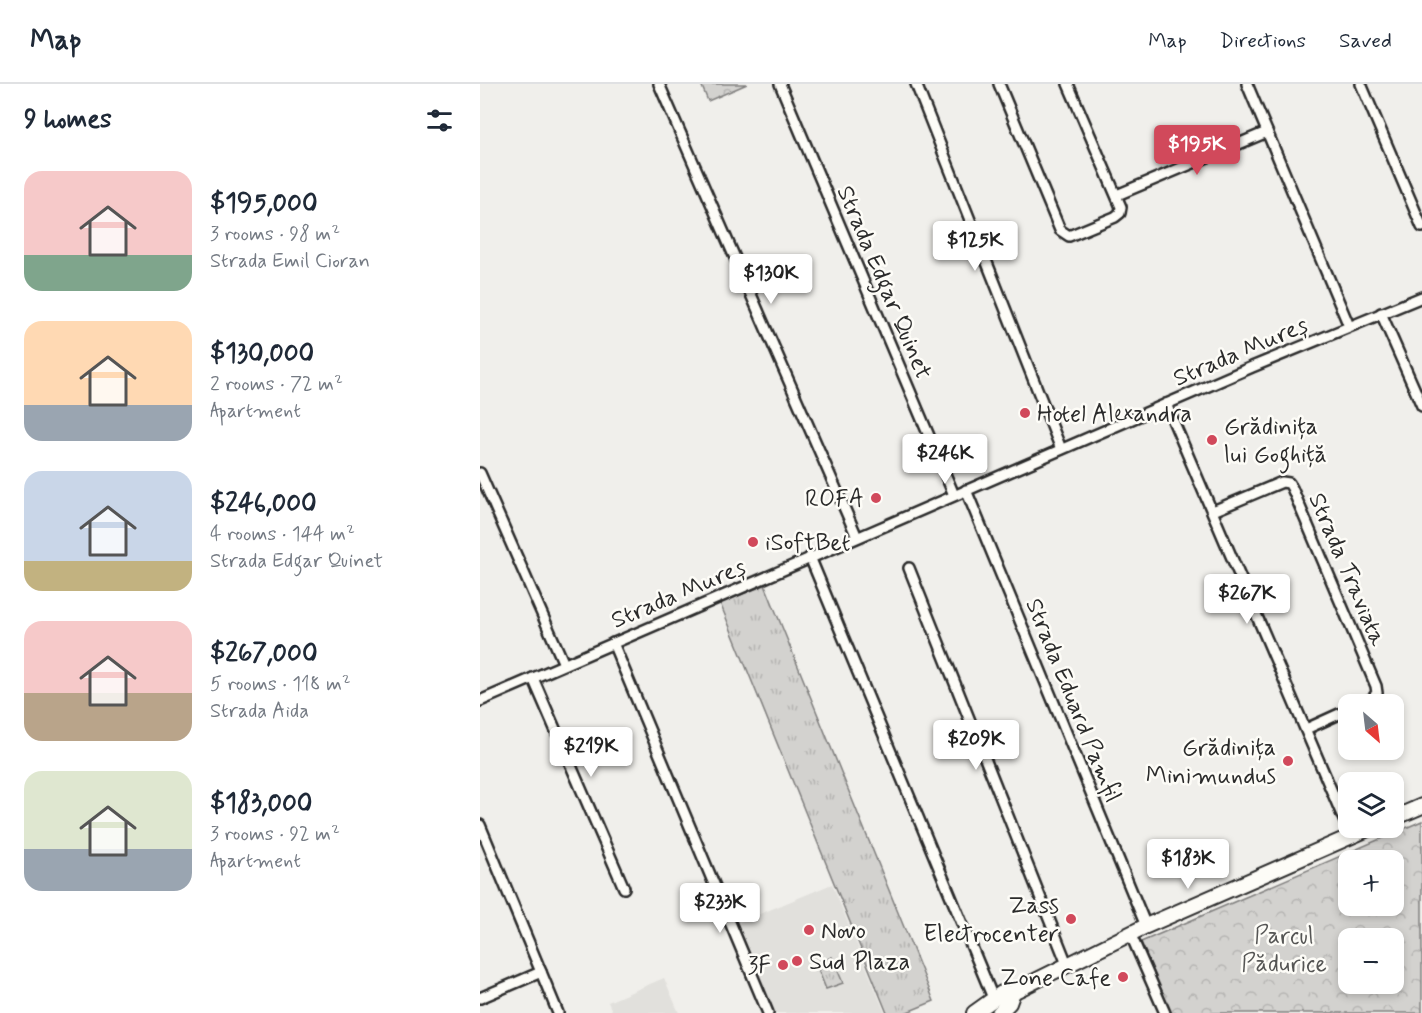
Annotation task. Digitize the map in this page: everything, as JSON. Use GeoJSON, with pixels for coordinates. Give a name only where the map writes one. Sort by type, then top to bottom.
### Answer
{"type":"FeatureCollection","features":[{"type":"Feature","properties":{"kind":"main road"},"geometry":{"type":"LineString","coordinates":[[1404,814],[1422,806]]}},
{"type":"Feature","properties":{"kind":"main road"},"geometry":{"type":"LineString","coordinates":[[974,1013],[1002,993],[1013,992],[1130,933],[1346,838]]}},
{"type":"Feature","properties":{"kind":"main road"},"geometry":{"type":"LineString","coordinates":[[999,1013],[1009,1003],[1013,992]]}},
{"type":"Feature","properties":{"kind":"street"},"geometry":{"type":"LineString","coordinates":[[659,84],[857,537]]}},
{"type":"Feature","properties":{"kind":"street","name":"Strada Edgar Quinet"},"geometry":{"type":"LineString","coordinates":[[780,84],[954,495]]}},
{"type":"Feature","properties":{"kind":"street"},"geometry":{"type":"LineString","coordinates":[[915,84],[1061,449]]}},
{"type":"Feature","properties":{"kind":"street"},"geometry":{"type":"LineString","coordinates":[[999,84],[1063,234],[1069,236],[1120,213],[1117,195],[1068,84]]}},
{"type":"Feature","properties":{"kind":"street"},"geometry":{"type":"LineString","coordinates":[[1247,84],[1349,326]]}},
{"type":"Feature","properties":{"kind":"street"},"geometry":{"type":"LineString","coordinates":[[1361,84],[1422,227]]}},
{"type":"Feature","properties":{"kind":"street"},"geometry":{"type":"LineString","coordinates":[[1117,195],[1267,132]]}},
{"type":"Feature","properties":{"kind":"street","name":"Strada Mureș"},"geometry":{"type":"LineString","coordinates":[[480,701],[1061,449],[1422,297]]}},
{"type":"Feature","properties":{"kind":"street"},"geometry":{"type":"LineString","coordinates":[[1381,313],[1422,406]]}},
{"type":"Feature","properties":{"kind":"street"},"geometry":{"type":"LineString","coordinates":[[1166,404],[1338,805]]}},
{"type":"Feature","properties":{"kind":"street"},"geometry":{"type":"LineString","coordinates":[[480,473],[564,664]]}},
{"type":"Feature","properties":{"kind":"street","name":"Strada Traviata"},"geometry":{"type":"LineString","coordinates":[[1213,511],[1282,482],[1289,483],[1376,686],[1376,694]]}},
{"type":"Feature","properties":{"kind":"street","name":"Strada Eduard Pamfil"},"geometry":{"type":"LineString","coordinates":[[966,490],[1146,926]]}},
{"type":"Feature","properties":{"kind":"street"},"geometry":{"type":"LineString","coordinates":[[810,557],[993,998]]}},
{"type":"Feature","properties":{"kind":"street"},"geometry":{"type":"LineString","coordinates":[[909,568],[1067,964]]}},
{"type":"Feature","properties":{"kind":"street"},"geometry":{"type":"LineString","coordinates":[[613,643],[768,1013]]}},
{"type":"Feature","properties":{"kind":"street"},"geometry":{"type":"LineString","coordinates":[[533,678],[624,888]]}},
{"type":"Feature","properties":{"kind":"street"},"geometry":{"type":"LineString","coordinates":[[1306,729],[1338,715]]}},
{"type":"Feature","properties":{"kind":"street"},"geometry":{"type":"LineString","coordinates":[[480,825],[558,1013]]}},
{"type":"Feature","properties":{"kind":"street"},"geometry":{"type":"LineString","coordinates":[[1130,933],[1165,1013]]}},
{"type":"Feature","properties":{"kind":"street"},"geometry":{"type":"LineString","coordinates":[[480,998],[541,972]]}},
{"type":"Feature","properties":{"kind":"shaded area"},"geometry":{"type":"Polygon","coordinates":[[[832,884],[885,1013],[775,1013],[738,923],[832,884]]]}},
{"type":"Feature","properties":{"kind":"shaded area"},"geometry":{"type":"Polygon","coordinates":[[[664,978],[679,1013],[613,1013],[608,1002],[664,978]]]}},
{"type":"Feature","properties":{"kind":"green space"},"geometry":{"type":"Polygon","coordinates":[[[701,84],[747,84],[708,101],[701,84]]]}},
{"type":"Feature","properties":{"kind":"green space"},"geometry":{"type":"Polygon","coordinates":[[[765,585],[934,1001],[905,1013],[887,1013],[720,603],[765,585]]]}},
{"type":"Feature","properties":{"kind":"green space","name":"Parcul Pădurice"},"geometry":{"type":"Polygon","coordinates":[[[1422,821],[1422,1013],[1171,1013],[1141,942],[1338,857],[1338,916],[1404,916],[1404,850],[1355,850],[1383,838],[1404,838],[1404,829],[1422,821]]]}},
{"type":"Feature","properties":{"kind":"green space"},"geometry":{"type":"Polygon","coordinates":[[[832,957],[843,983],[826,989],[816,964],[832,957]]]}},
{"type":"Feature","properties":{"kind":"place","name":"Hotel Alexandra"},"geometry":{"type":"Point","coordinates":[1025,413]}},
{"type":"Feature","properties":{"kind":"place","name":"Grădinița lui Goghiță"},"geometry":{"type":"Point","coordinates":[1212,440]}},
{"type":"Feature","properties":{"kind":"place","name":"ROFA"},"geometry":{"type":"Point","coordinates":[876,498]}},
{"type":"Feature","properties":{"kind":"place","name":"iSoftBet"},"geometry":{"type":"Point","coordinates":[753,542]}},
{"type":"Feature","properties":{"kind":"place","name":"Grădinița Minimundus"},"geometry":{"type":"Point","coordinates":[1288,761]}},
{"type":"Feature","properties":{"kind":"place","name":"Zass Electrocenter"},"geometry":{"type":"Point","coordinates":[1071,919]}},
{"type":"Feature","properties":{"kind":"place","name":"Novo"},"geometry":{"type":"Point","coordinates":[809,930]}},
{"type":"Feature","properties":{"kind":"place","name":"Sud Plaza"},"geometry":{"type":"Point","coordinates":[797,961]}},
{"type":"Feature","properties":{"kind":"place","name":"3F"},"geometry":{"type":"Point","coordinates":[783,965]}},
{"type":"Feature","properties":{"kind":"place","name":"Zone Cafe"},"geometry":{"type":"Point","coordinates":[1123,977]}}]}
